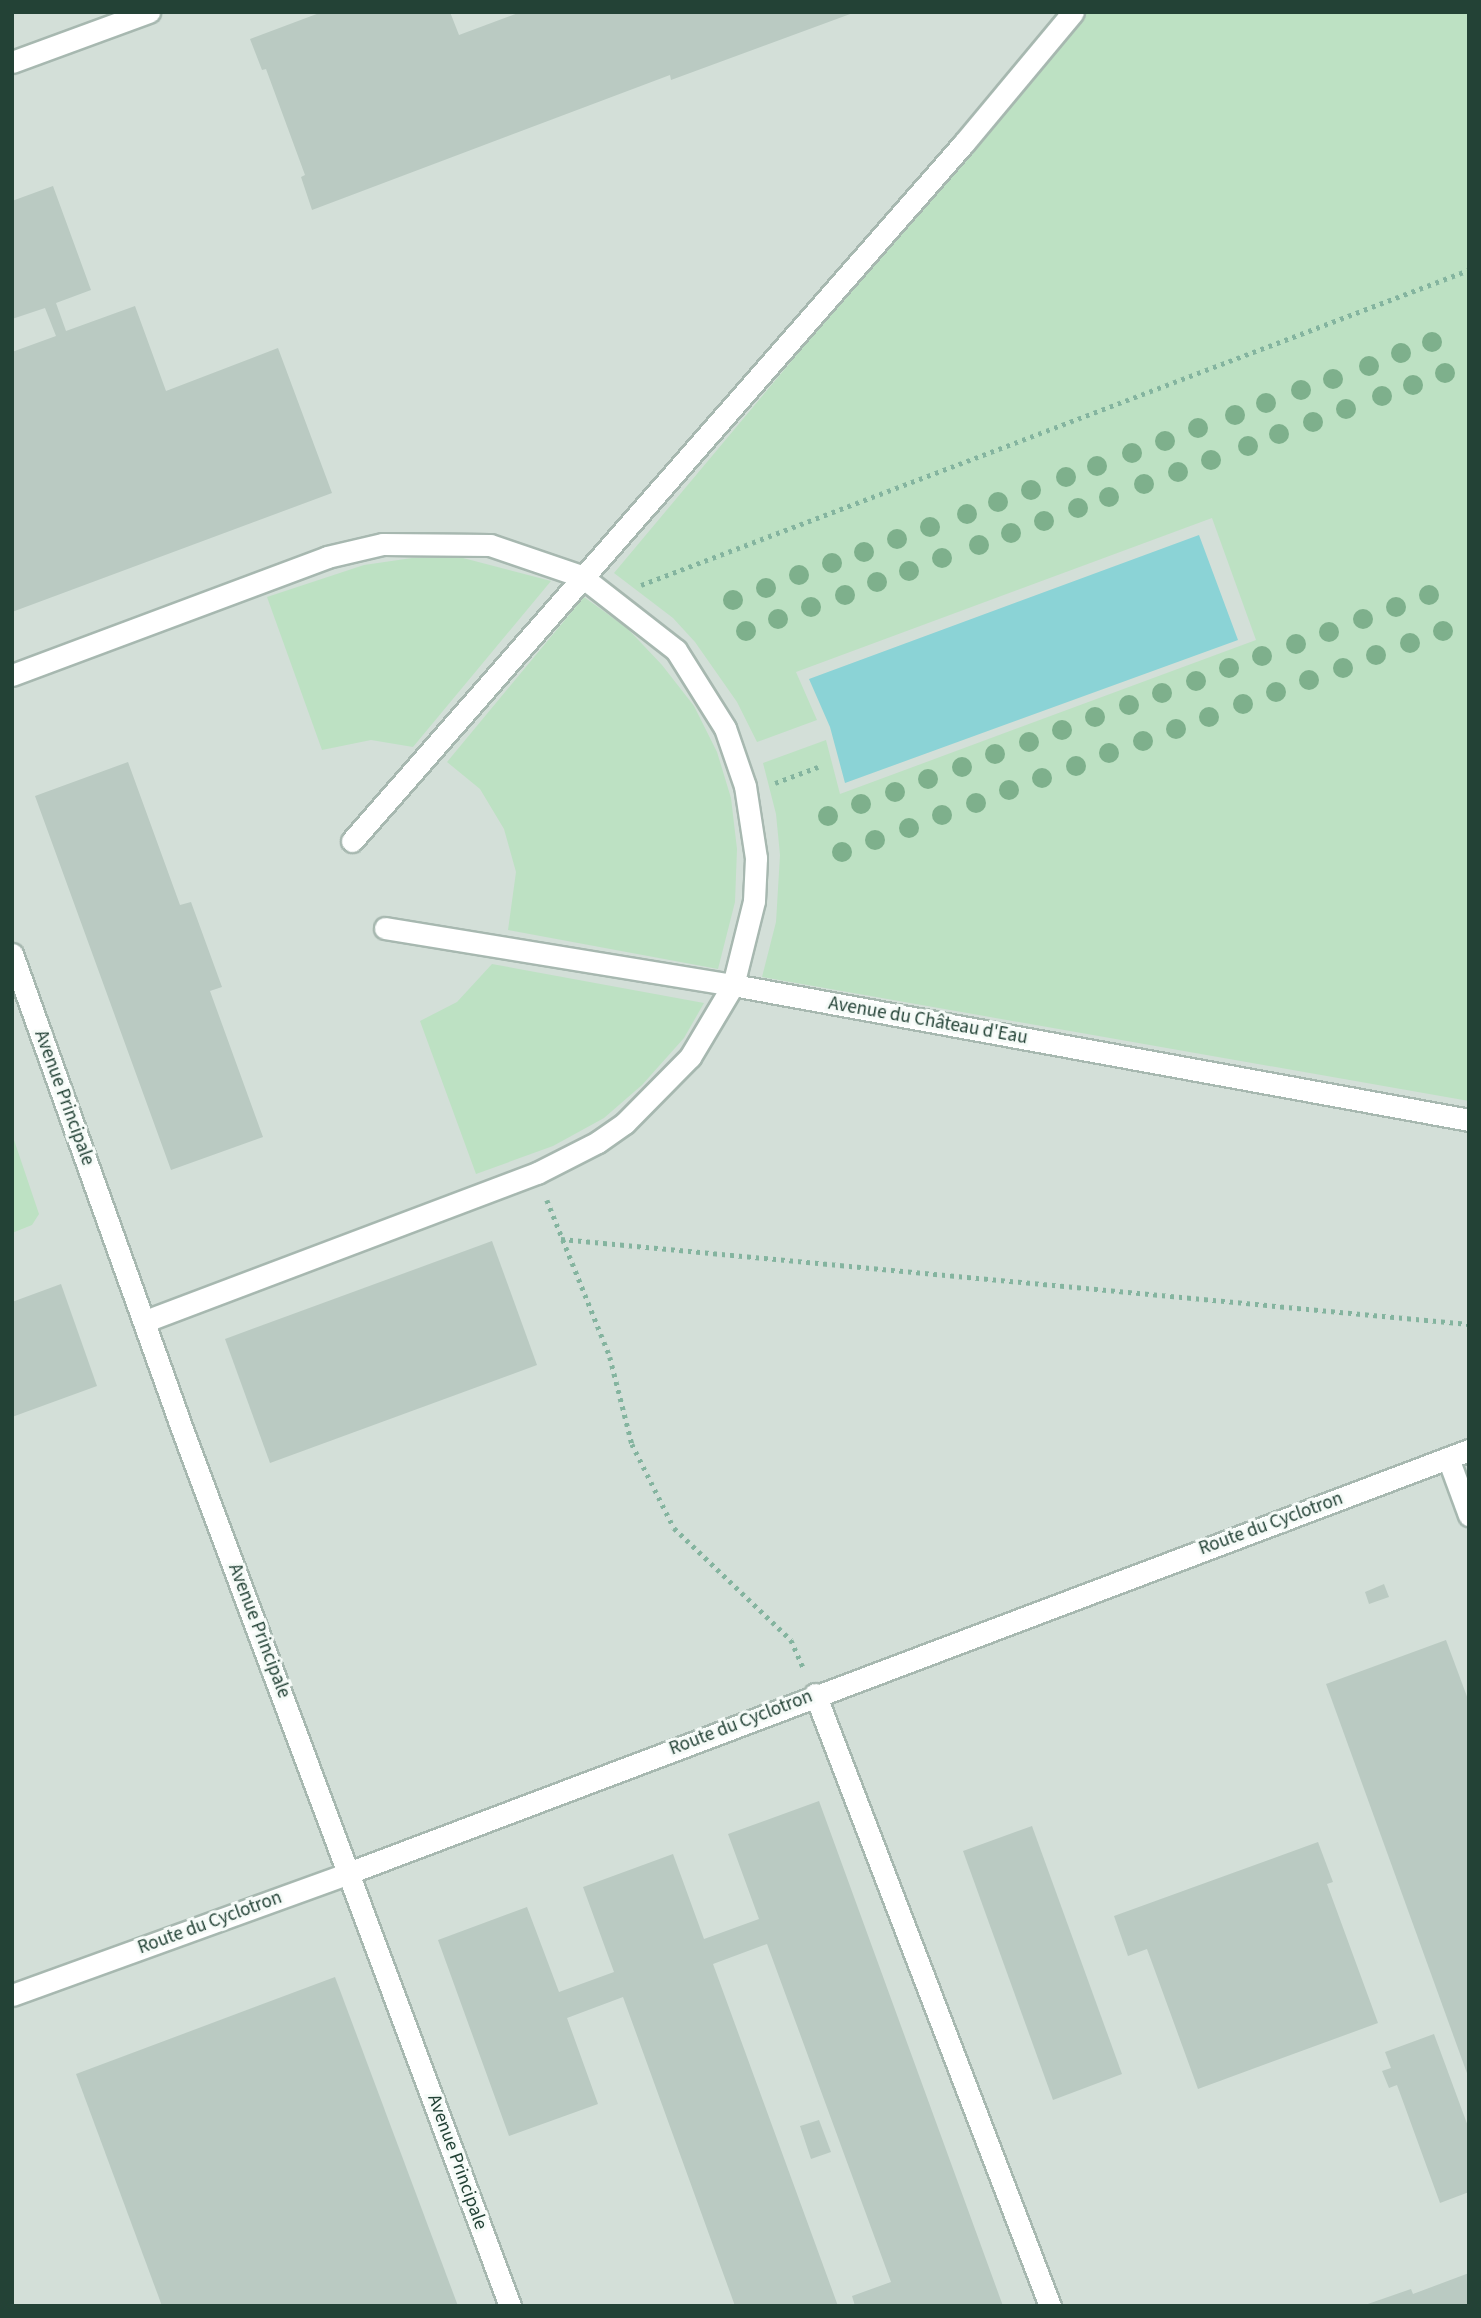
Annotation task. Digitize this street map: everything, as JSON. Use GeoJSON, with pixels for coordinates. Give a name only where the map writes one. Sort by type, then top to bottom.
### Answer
{"type":"FeatureCollection","features":[{"type":"Feature","properties":{"kind":"lane"},"geometry":{"type":"LineString","coordinates":[[12,62],[110,19],[149,12]]}},
{"type":"Feature","properties":{"kind":"lane"},"geometry":{"type":"LineString","coordinates":[[352,841],[581,576],[964,143],[1073,12]]}},
{"type":"Feature","properties":{"kind":"lane"},"geometry":{"type":"LineString","coordinates":[[12,675],[327,557],[383,544],[490,545],[581,576],[611,596],[676,650],[704,689],[736,756],[756,858],[754,901],[733,985],[690,1057],[625,1123],[598,1142],[537,1173],[145,1321]]}},
{"type":"Feature","properties":{"kind":"lane","name":"Avenue du Château d'Eau"},"geometry":{"type":"LineString","coordinates":[[385,928],[733,985],[1469,1120]]}},
{"type":"Feature","properties":{"kind":"lane","name":"Avenue Principale"},"geometry":{"type":"LineString","coordinates":[[12,954],[510,2306]]}},
{"type":"Feature","properties":{"kind":"lane","name":"Route du Cyclotron"},"geometry":{"type":"LineString","coordinates":[[12,1995],[351,1872],[815,1694],[1469,1450]]}},
{"type":"Feature","properties":{"kind":"lane"},"geometry":{"type":"LineString","coordinates":[[1448,1458],[1469,1515]]}},
{"type":"Feature","properties":{"kind":"lane"},"geometry":{"type":"LineString","coordinates":[[815,1694],[1050,2306]]}},
{"type":"Feature","properties":{"kind":"path"},"geometry":{"type":"LineString","coordinates":[[611,596],[1469,270]]}},
{"type":"Feature","properties":{"kind":"path"},"geometry":{"type":"LineString","coordinates":[[537,1173],[610,1357],[632,1444],[674,1528],[791,1640],[815,1694]]}},
{"type":"Feature","properties":{"kind":"path"},"geometry":{"type":"LineString","coordinates":[[561,1239],[1469,1324]]}},
{"type":"Feature","properties":{"kind":"shaded area"},"geometry":{"type":"Polygon","coordinates":[[[12,12],[1469,12],[1469,2306],[12,2306],[12,12]]]}},
{"type":"Feature","properties":{"kind":"green space"},"geometry":{"type":"Polygon","coordinates":[[[1084,12],[1469,12],[1469,1101],[762,977],[776,922],[780,855],[776,814],[763,763],[826,740],[840,794],[1256,640],[1212,518],[796,672],[817,720],[757,742],[737,702],[695,642],[673,618],[614,573],[1084,12]]]}},
{"type":"Feature","properties":{"kind":"green space"},"geometry":{"type":"Polygon","coordinates":[[[412,558],[463,558],[551,581],[413,747],[371,740],[322,750],[267,597],[364,565],[412,558]]]}},
{"type":"Feature","properties":{"kind":"green space"},"geometry":{"type":"Polygon","coordinates":[[[584,597],[627,628],[662,665],[694,706],[717,752],[731,798],[737,849],[735,902],[718,969],[508,930],[516,872],[504,829],[480,789],[447,762],[584,597]]]}},
{"type":"Feature","properties":{"kind":"green space"},"geometry":{"type":"Polygon","coordinates":[[[492,964],[704,1003],[684,1038],[642,1085],[604,1118],[553,1146],[476,1174],[420,1021],[457,1002],[492,964]]]}},
{"type":"Feature","properties":{"kind":"green space"},"geometry":{"type":"Polygon","coordinates":[[[12,1134],[39,1214],[32,1225],[12,1233],[12,1134]]]}},
{"type":"Feature","properties":{"kind":"water"},"geometry":{"type":"Polygon","coordinates":[[[1199,535],[1238,640],[845,783],[830,727],[809,679],[1199,535]]]}},
{"type":"Feature","properties":{"kind":"building"},"geometry":{"type":"Polygon","coordinates":[[[322,12],[450,12],[459,35],[521,12],[853,13],[671,80],[670,75],[312,210],[301,177],[305,175],[266,69],[262,70],[250,39],[322,12]]]}},
{"type":"Feature","properties":{"kind":"building"},"geometry":{"type":"Polygon","coordinates":[[[53,186],[91,290],[56,303],[66,331],[135,306],[166,391],[278,348],[332,493],[12,612],[12,352],[56,336],[45,308],[12,319],[12,201],[53,186]]]}},
{"type":"Feature","properties":{"kind":"building"},"geometry":{"type":"Polygon","coordinates":[[[128,762],[180,905],[191,902],[222,987],[210,991],[263,1137],[171,1170],[35,796],[128,762]]]}},
{"type":"Feature","properties":{"kind":"building"},"geometry":{"type":"Polygon","coordinates":[[[492,1241],[537,1365],[270,1463],[225,1339],[492,1241]]]}},
{"type":"Feature","properties":{"kind":"building"},"geometry":{"type":"Polygon","coordinates":[[[61,1284],[97,1386],[12,1417],[12,1302],[61,1284]]]}},
{"type":"Feature","properties":{"kind":"building"},"geometry":{"type":"Polygon","coordinates":[[[1384,1584],[1389,1597],[1369,1604],[1365,1592],[1384,1584]]]}},
{"type":"Feature","properties":{"kind":"building"},"geometry":{"type":"Polygon","coordinates":[[[1446,1640],[1469,1702],[1468,2076],[1326,1684],[1446,1640]]]}},
{"type":"Feature","properties":{"kind":"building"},"geometry":{"type":"Polygon","coordinates":[[[819,1801],[1003,2306],[855,2306],[852,2296],[891,2282],[767,1944],[713,1964],[838,2306],[735,2306],[623,1997],[567,2018],[598,2104],[509,2136],[438,1940],[527,1907],[559,1992],[614,1972],[583,1887],[673,1854],[704,1939],[759,1919],[728,1834],[819,1801]]]}},
{"type":"Feature","properties":{"kind":"building"},"geometry":{"type":"Polygon","coordinates":[[[1032,1826],[1122,2074],[1053,2100],[963,1851],[1032,1826]]]}},
{"type":"Feature","properties":{"kind":"building"},"geometry":{"type":"Polygon","coordinates":[[[1318,1842],[1333,1882],[1327,1884],[1378,2023],[1198,2089],[1147,1949],[1128,1956],[1114,1916],[1318,1842]]]}},
{"type":"Feature","properties":{"kind":"building"},"geometry":{"type":"Polygon","coordinates":[[[335,1977],[458,2306],[162,2306],[76,2074],[335,1977]]]}},
{"type":"Feature","properties":{"kind":"building"},"geometry":{"type":"Polygon","coordinates":[[[1434,2034],[1469,2129],[1469,2192],[1440,2203],[1397,2085],[1389,2088],[1382,2071],[1391,2068],[1385,2052],[1434,2034]]]}},
{"type":"Feature","properties":{"kind":"building"},"geometry":{"type":"Polygon","coordinates":[[[819,2120],[831,2152],[811,2159],[800,2126],[819,2120]]]}},
{"type":"Feature","properties":{"kind":"building"},"geometry":{"type":"Polygon","coordinates":[[[1469,2273],[1469,2306],[1362,2306],[1411,2289],[1413,2294],[1469,2273]]]}}]}
